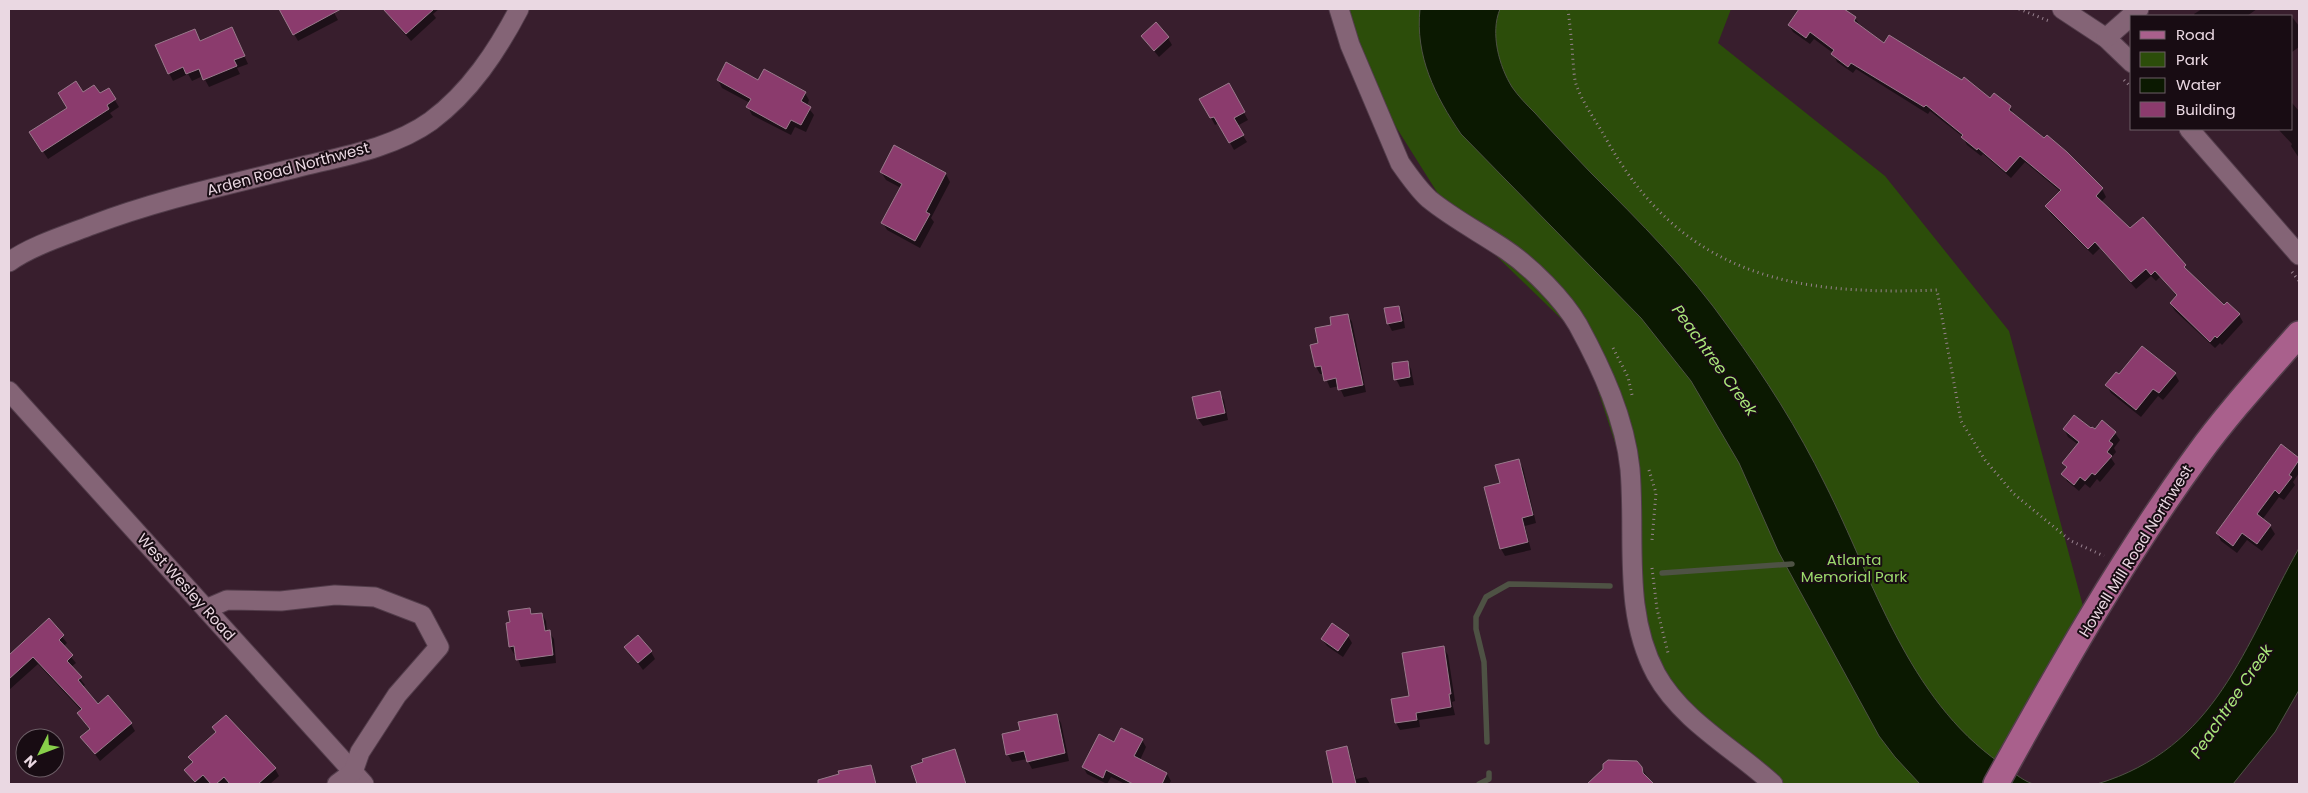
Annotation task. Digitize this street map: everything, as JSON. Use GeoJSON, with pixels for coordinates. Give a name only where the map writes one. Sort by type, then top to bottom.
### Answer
{"type":"FeatureCollection","features":[{"type":"Feature","properties":{"kind":"main road","name":"Howell Mill Road Northwest"},"geometry":{"type":"LineString","coordinates":[[1996,784],[2042,701],[2162,505],[2198,454],[2236,406],[2299,334]]}},
{"type":"Feature","properties":{"kind":"street","name":"Arden Road Northwest"},"geometry":{"type":"LineString","coordinates":[[9,262],[55,240],[118,215],[167,200],[328,160],[408,134],[430,121],[450,104],[488,63],[519,9]]}},
{"type":"Feature","properties":{"kind":"street"},"geometry":{"type":"LineString","coordinates":[[1339,9],[1350,45],[1400,163],[1412,180],[1430,199],[1509,252],[1542,281],[1576,323],[1602,371],[1627,450],[1630,472],[1634,600],[1642,642],[1656,674],[1687,713],[1774,784]]}},
{"type":"Feature","properties":{"kind":"street"},"geometry":{"type":"LineString","coordinates":[[2062,9],[2106,38],[2130,61]]}},
{"type":"Feature","properties":{"kind":"street"},"geometry":{"type":"LineString","coordinates":[[2106,38],[2130,17]]}},
{"type":"Feature","properties":{"kind":"street"},"geometry":{"type":"LineString","coordinates":[[2190,130],[2299,255]]}},
{"type":"Feature","properties":{"kind":"street","name":"West Wesley Road"},"geometry":{"type":"LineString","coordinates":[[9,391],[358,778]]}},
{"type":"Feature","properties":{"kind":"street"},"geometry":{"type":"LineString","coordinates":[[206,609],[227,600],[281,601],[335,595],[375,597],[422,615],[439,647],[397,696],[360,752],[358,778],[338,784]]}},
{"type":"Feature","properties":{"kind":"path"},"geometry":{"type":"LineString","coordinates":[[1568,9],[1576,84],[1624,172],[1672,226],[1709,252],[1770,277],[1825,288],[1882,292],[1936,290],[1961,421],[1985,460],[2014,494],[2071,541],[2105,556]]}},
{"type":"Feature","properties":{"kind":"path"},"geometry":{"type":"LineString","coordinates":[[1611,346],[1628,377],[1632,396]]}},
{"type":"Feature","properties":{"kind":"path"},"geometry":{"type":"LineString","coordinates":[[1648,464],[1656,493],[1651,544]]}},
{"type":"Feature","properties":{"kind":"path"},"geometry":{"type":"LineString","coordinates":[[1652,562],[1657,609],[1670,660]]}},
{"type":"Feature","properties":{"kind":"green space","name":"Atlanta Memorial Park"},"geometry":{"type":"Polygon","coordinates":[[[1341,9],[1731,9],[1718,43],[1885,176],[2009,331],[2087,621],[1988,784],[1763,784],[1655,665],[1617,449],[1581,338],[1447,208],[1340,38],[1341,9]]]}},
{"type":"Feature","properties":{"kind":"water","name":"Peachtree Creek"},"geometry":{"type":"Polygon","coordinates":[[[1420,9],[1500,9],[1496,28],[1497,49],[1503,69],[1512,87],[1591,173],[1646,229],[1714,307],[1768,384],[1804,443],[1843,521],[1877,598],[1917,672],[1940,706],[1968,736],[2000,763],[2033,784],[1920,784],[1895,757],[1879,736],[1778,551],[1739,463],[1691,381],[1641,318],[1461,134],[1452,120],[1435,90],[1424,59],[1419,26],[1420,9]]]}},
{"type":"Feature","properties":{"kind":"water","name":"Peachtree Creek"},"geometry":{"type":"Polygon","coordinates":[[[2299,548],[2299,690],[2275,732],[2233,784],[2097,784],[2138,768],[2171,746],[2199,719],[2222,689],[2243,656],[2299,548]]]}},
{"type":"Feature","properties":{"kind":"building"},"geometry":{"type":"Polygon","coordinates":[[[279,9],[341,9],[293,35],[279,9]]]}},
{"type":"Feature","properties":{"kind":"building"},"geometry":{"type":"Polygon","coordinates":[[[383,9],[434,9],[406,34],[383,9]]]}},
{"type":"Feature","properties":{"kind":"building"},"geometry":{"type":"Polygon","coordinates":[[[1799,9],[1844,9],[1856,17],[1854,21],[1884,43],[1889,35],[1962,80],[1964,77],[1990,98],[1994,93],[2011,106],[2009,110],[2044,138],[2047,135],[2067,152],[2103,188],[2096,196],[2130,228],[2143,217],[2186,265],[2184,267],[2224,305],[2227,302],[2240,314],[2217,338],[2215,336],[2210,342],[2170,303],[2177,295],[2155,271],[2151,275],[2146,269],[2131,282],[2095,242],[2088,249],[2045,206],[2061,190],[2020,156],[2006,172],[1978,148],[1977,150],[1961,137],[1963,135],[1926,105],[1924,107],[1851,63],[1848,67],[1831,54],[1834,50],[1810,32],[1806,38],[1788,25],[1799,9]]]}},
{"type":"Feature","properties":{"kind":"building"},"geometry":{"type":"Polygon","coordinates":[[[1156,22],[1169,37],[1154,51],[1141,36],[1156,22]]]}},
{"type":"Feature","properties":{"kind":"building"},"geometry":{"type":"Polygon","coordinates":[[[232,27],[245,56],[234,60],[237,66],[203,80],[199,69],[186,74],[183,67],[168,74],[155,45],[195,29],[200,41],[232,27]]]}},
{"type":"Feature","properties":{"kind":"building"},"geometry":{"type":"Polygon","coordinates":[[[726,62],[758,80],[764,69],[806,92],[801,101],[811,107],[801,125],[791,120],[786,129],[746,107],[751,99],[717,80],[726,62]]]}},
{"type":"Feature","properties":{"kind":"building"},"geometry":{"type":"Polygon","coordinates":[[[76,81],[83,92],[94,85],[100,93],[109,88],[116,99],[107,105],[109,109],[42,152],[29,132],[67,108],[58,93],[76,81]]]}},
{"type":"Feature","properties":{"kind":"building"},"geometry":{"type":"Polygon","coordinates":[[[1229,83],[1245,112],[1234,118],[1244,135],[1229,143],[1214,117],[1210,118],[1199,99],[1229,83]]]}},
{"type":"Feature","properties":{"kind":"building"},"geometry":{"type":"Polygon","coordinates":[[[894,145],[946,173],[926,212],[930,214],[915,241],[881,223],[902,184],[880,172],[894,145]]]}},
{"type":"Feature","properties":{"kind":"building"},"geometry":{"type":"Polygon","coordinates":[[[1399,306],[1402,321],[1387,324],[1384,308],[1399,306]]]}},
{"type":"Feature","properties":{"kind":"building"},"geometry":{"type":"Polygon","coordinates":[[[1348,314],[1363,385],[1338,390],[1336,378],[1324,381],[1321,366],[1315,367],[1310,345],[1318,343],[1315,328],[1331,325],[1330,317],[1348,314]]]}},
{"type":"Feature","properties":{"kind":"building"},"geometry":{"type":"Polygon","coordinates":[[[2142,346],[2176,373],[2159,393],[2153,389],[2136,410],[2105,385],[2116,372],[2119,374],[2142,346]]]}},
{"type":"Feature","properties":{"kind":"building"},"geometry":{"type":"Polygon","coordinates":[[[1408,361],[1410,377],[1394,380],[1392,363],[1408,361]]]}},
{"type":"Feature","properties":{"kind":"building"},"geometry":{"type":"Polygon","coordinates":[[[1220,391],[1225,413],[1197,419],[1192,397],[1220,391]]]}},
{"type":"Feature","properties":{"kind":"building"},"geometry":{"type":"Polygon","coordinates":[[[2074,415],[2095,429],[2102,420],[2116,432],[2109,441],[2113,444],[2107,452],[2112,456],[2095,475],[2092,473],[2085,481],[2080,477],[2074,485],[2061,474],[2067,467],[2062,463],[2079,442],[2063,429],[2074,415]]]}},
{"type":"Feature","properties":{"kind":"building"},"geometry":{"type":"Polygon","coordinates":[[[2281,444],[2299,460],[2289,475],[2292,477],[2279,494],[2275,490],[2257,514],[2271,525],[2257,544],[2242,533],[2233,546],[2216,533],[2281,444]]]}},
{"type":"Feature","properties":{"kind":"building"},"geometry":{"type":"Polygon","coordinates":[[[1519,459],[1533,515],[1522,518],[1528,542],[1500,549],[1484,487],[1500,483],[1495,465],[1519,459]]]}},
{"type":"Feature","properties":{"kind":"building"},"geometry":{"type":"Polygon","coordinates":[[[530,608],[531,614],[542,613],[545,631],[550,630],[553,655],[516,660],[514,646],[509,647],[506,623],[510,622],[508,611],[530,608]]]}},
{"type":"Feature","properties":{"kind":"building"},"geometry":{"type":"Polygon","coordinates":[[[49,618],[64,635],[59,640],[73,655],[67,661],[82,677],[78,680],[98,704],[108,695],[132,723],[95,754],[80,737],[90,729],[77,713],[82,709],[33,657],[9,679],[9,655],[49,618]]]}},
{"type":"Feature","properties":{"kind":"building"},"geometry":{"type":"Polygon","coordinates":[[[1332,623],[1349,635],[1338,651],[1321,639],[1332,623]]]}},
{"type":"Feature","properties":{"kind":"building"},"geometry":{"type":"Polygon","coordinates":[[[638,635],[652,651],[638,663],[624,647],[638,635]]]}},
{"type":"Feature","properties":{"kind":"building"},"geometry":{"type":"Polygon","coordinates":[[[1444,646],[1451,707],[1416,713],[1417,720],[1395,723],[1391,699],[1409,696],[1402,653],[1444,646]]]}},
{"type":"Feature","properties":{"kind":"building"},"geometry":{"type":"Polygon","coordinates":[[[1057,714],[1065,753],[1027,762],[1024,751],[1006,755],[1002,734],[1020,730],[1018,722],[1057,714]]]}},
{"type":"Feature","properties":{"kind":"building"},"geometry":{"type":"Polygon","coordinates":[[[226,715],[276,768],[258,784],[230,784],[224,777],[216,784],[211,784],[203,775],[195,782],[184,770],[193,762],[188,757],[216,732],[212,727],[226,715]]]}},
{"type":"Feature","properties":{"kind":"building"},"geometry":{"type":"Polygon","coordinates":[[[1121,728],[1143,739],[1134,756],[1167,773],[1162,784],[1133,784],[1106,770],[1103,778],[1082,767],[1099,734],[1114,742],[1121,728]]]}},
{"type":"Feature","properties":{"kind":"building"},"geometry":{"type":"Polygon","coordinates":[[[1347,746],[1356,784],[1333,784],[1326,751],[1347,746]]]}},
{"type":"Feature","properties":{"kind":"building"},"geometry":{"type":"Polygon","coordinates":[[[955,749],[966,784],[917,784],[911,766],[923,762],[922,759],[955,749]]]}},
{"type":"Feature","properties":{"kind":"building"},"geometry":{"type":"Polygon","coordinates":[[[1608,760],[1637,761],[1642,767],[1643,773],[1654,784],[1587,784],[1603,769],[1603,764],[1608,760]]]}},
{"type":"Feature","properties":{"kind":"building"},"geometry":{"type":"Polygon","coordinates":[[[871,765],[876,784],[818,784],[818,780],[839,774],[838,771],[871,765]]]}},
{"type":"Feature","properties":{"kind":"waterway"},"geometry":{"type":"LineString","coordinates":[[1662,573],[1792,564]]}},
{"type":"Feature","properties":{"kind":"waterway"},"geometry":{"type":"LineString","coordinates":[[1487,742],[1484,662],[1476,629],[1476,617],[1486,597],[1509,584],[1610,586]]}},
{"type":"Feature","properties":{"kind":"waterway"},"geometry":{"type":"LineString","coordinates":[[1479,784],[1489,779],[1489,773]]}}]}
